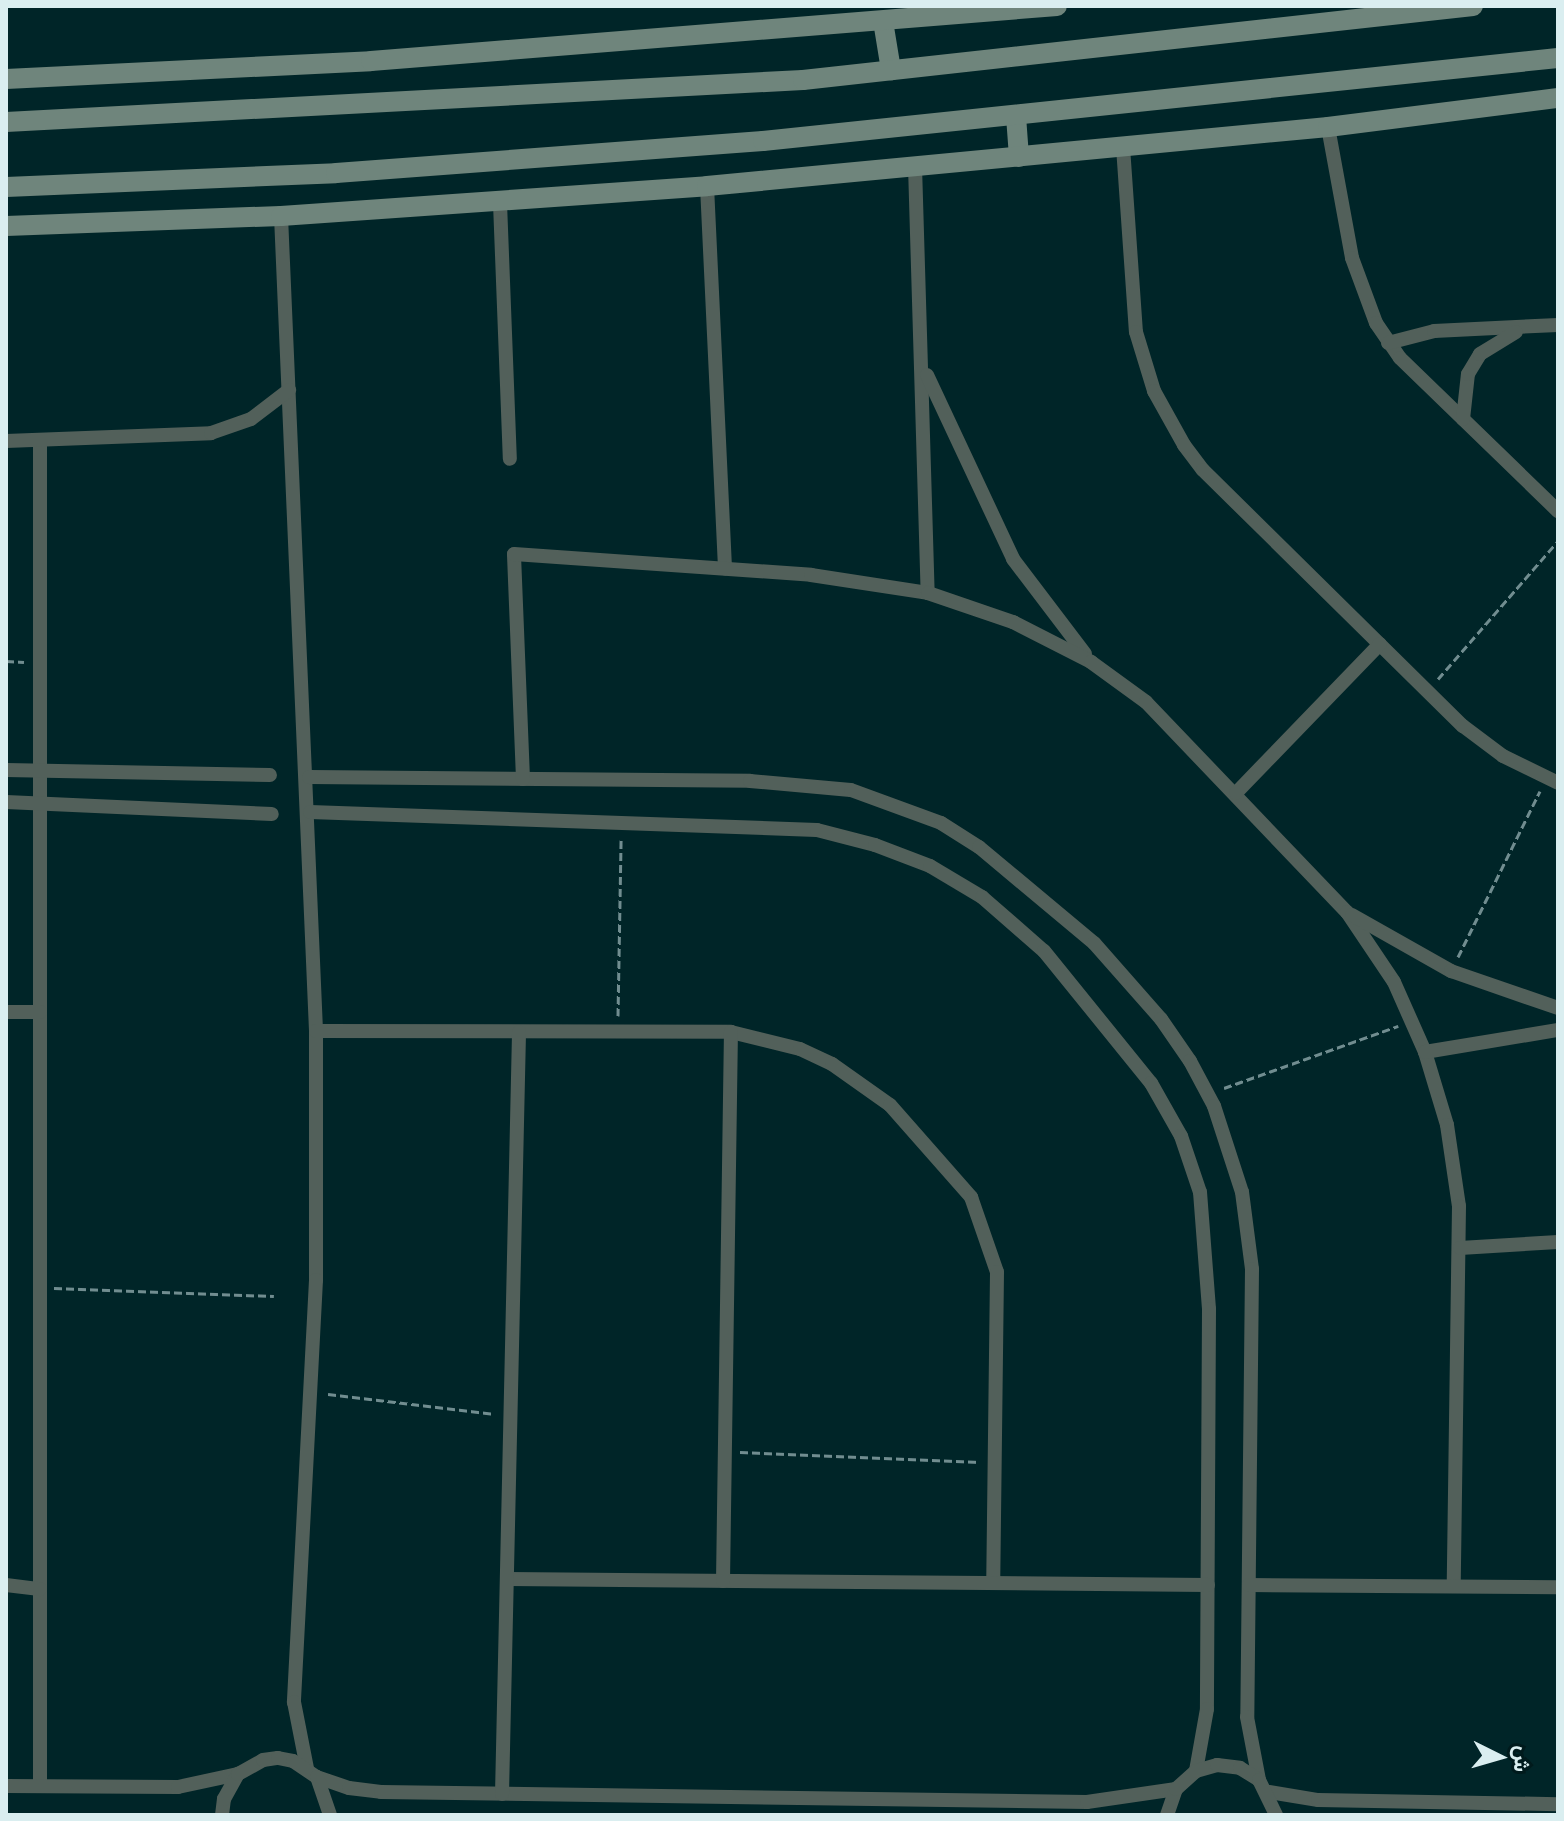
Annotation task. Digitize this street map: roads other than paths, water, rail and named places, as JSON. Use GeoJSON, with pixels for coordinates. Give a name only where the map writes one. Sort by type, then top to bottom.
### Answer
{"type":"FeatureCollection","features":[{"type":"Feature","properties":{"kind":"main road"},"geometry":{"type":"LineString","coordinates":[[6,79],[371,61],[1057,6]]}},
{"type":"Feature","properties":{"kind":"main road"},"geometry":{"type":"LineString","coordinates":[[6,122],[394,105],[891,70],[1473,6]]}},
{"type":"Feature","properties":{"kind":"main road"},"geometry":{"type":"LineString","coordinates":[[883,21],[891,70]]}},
{"type":"Feature","properties":{"kind":"main road"},"geometry":{"type":"LineString","coordinates":[[6,187],[506,161],[1016,116],[1558,58]]}},
{"type":"Feature","properties":{"kind":"main road"},"geometry":{"type":"LineString","coordinates":[[6,226],[281,216],[500,203],[707,186],[1328,127],[1558,98]]}},
{"type":"Feature","properties":{"kind":"main road"},"geometry":{"type":"LineString","coordinates":[[1016,116],[1019,157]]}},
{"type":"Feature","properties":{"kind":"street"},"geometry":{"type":"LineString","coordinates":[[1328,127],[1358,281],[1388,343],[1558,511]]}},
{"type":"Feature","properties":{"kind":"street"},"geometry":{"type":"LineString","coordinates":[[1123,147],[1136,332],[1168,419],[1203,470],[1473,734],[1552,781]]}},
{"type":"Feature","properties":{"kind":"street"},"geometry":{"type":"LineString","coordinates":[[915,166],[925,371],[928,593]]}},
{"type":"Feature","properties":{"kind":"street"},"geometry":{"type":"LineString","coordinates":[[707,186],[725,569]]}},
{"type":"Feature","properties":{"kind":"street"},"geometry":{"type":"LineString","coordinates":[[500,203],[510,459]]}},
{"type":"Feature","properties":{"kind":"street"},"geometry":{"type":"LineString","coordinates":[[281,216],[309,777],[316,1031],[312,1392],[294,1702],[312,1772],[330,1815]]}},
{"type":"Feature","properties":{"kind":"street"},"geometry":{"type":"LineString","coordinates":[[1388,343],[1434,331],[1520,330],[1558,325]]}},
{"type":"Feature","properties":{"kind":"street"},"geometry":{"type":"LineString","coordinates":[[1463,419],[1465,385],[1480,354],[1520,330]]}},
{"type":"Feature","properties":{"kind":"street"},"geometry":{"type":"LineString","coordinates":[[925,371],[1013,559],[1091,662]]}},
{"type":"Feature","properties":{"kind":"street"},"geometry":{"type":"LineString","coordinates":[[6,441],[211,433],[251,419],[289,390]]}},
{"type":"Feature","properties":{"kind":"street"},"geometry":{"type":"LineString","coordinates":[[40,440],[40,1786]]}},
{"type":"Feature","properties":{"kind":"street"},"geometry":{"type":"LineString","coordinates":[[523,779],[514,554],[850,579],[928,593],[1013,622],[1091,662],[1146,702],[1347,912],[1413,1020],[1425,1052],[1455,1165],[1460,1248],[1454,1586]]}},
{"type":"Feature","properties":{"kind":"street"},"geometry":{"type":"LineString","coordinates":[[1236,793],[1380,644]]}},
{"type":"Feature","properties":{"kind":"street"},"geometry":{"type":"LineString","coordinates":[[6,770],[270,775]]}},
{"type":"Feature","properties":{"kind":"street"},"geometry":{"type":"LineString","coordinates":[[309,777],[801,782],[851,790],[941,823],[979,847],[1094,943],[1161,1019],[1207,1094],[1232,1154],[1249,1230],[1248,1733],[1259,1780]]}},
{"type":"Feature","properties":{"kind":"street"},"geometry":{"type":"LineString","coordinates":[[6,802],[272,814]]}},
{"type":"Feature","properties":{"kind":"street"},"geometry":{"type":"LineString","coordinates":[[310,812],[817,830],[875,845],[930,866],[982,897],[1044,951],[1117,1035],[1181,1136],[1200,1192],[1209,1309],[1208,1585],[1207,1709],[1196,1771]]}},
{"type":"Feature","properties":{"kind":"street"},"geometry":{"type":"LineString","coordinates":[[1347,912],[1451,971],[1558,1008]]}},
{"type":"Feature","properties":{"kind":"street"},"geometry":{"type":"LineString","coordinates":[[6,1012],[40,1012]]}},
{"type":"Feature","properties":{"kind":"street"},"geometry":{"type":"LineString","coordinates":[[1425,1052],[1558,1030]]}},
{"type":"Feature","properties":{"kind":"street"},"geometry":{"type":"LineString","coordinates":[[316,1031],[731,1032],[800,1049],[862,1083],[909,1125],[971,1197],[997,1272],[993,1583]]}},
{"type":"Feature","properties":{"kind":"street"},"geometry":{"type":"LineString","coordinates":[[502,1794],[519,1032]]}},
{"type":"Feature","properties":{"kind":"street"},"geometry":{"type":"LineString","coordinates":[[723,1581],[731,1032]]}},
{"type":"Feature","properties":{"kind":"street"},"geometry":{"type":"LineString","coordinates":[[1460,1248],[1558,1242]]}},
{"type":"Feature","properties":{"kind":"street"},"geometry":{"type":"LineString","coordinates":[[507,1579],[1208,1585]]}},
{"type":"Feature","properties":{"kind":"street"},"geometry":{"type":"LineString","coordinates":[[6,1585],[40,1589]]}},
{"type":"Feature","properties":{"kind":"street"},"geometry":{"type":"LineString","coordinates":[[1249,1585],[1558,1587]]}},
{"type":"Feature","properties":{"kind":"street"},"geometry":{"type":"LineString","coordinates":[[6,1786],[178,1787],[238,1774],[278,1758],[365,1791],[1087,1802],[1176,1789]]}},
{"type":"Feature","properties":{"kind":"street"},"geometry":{"type":"LineString","coordinates":[[1167,1815],[1176,1789],[1196,1771],[1217,1765],[1240,1768],[1259,1780],[1269,1792],[1276,1815]]}},
{"type":"Feature","properties":{"kind":"street"},"geometry":{"type":"LineString","coordinates":[[222,1815],[224,1799],[238,1774]]}},
{"type":"Feature","properties":{"kind":"street"},"geometry":{"type":"LineString","coordinates":[[1269,1792],[1318,1800],[1558,1804]]}}]}
